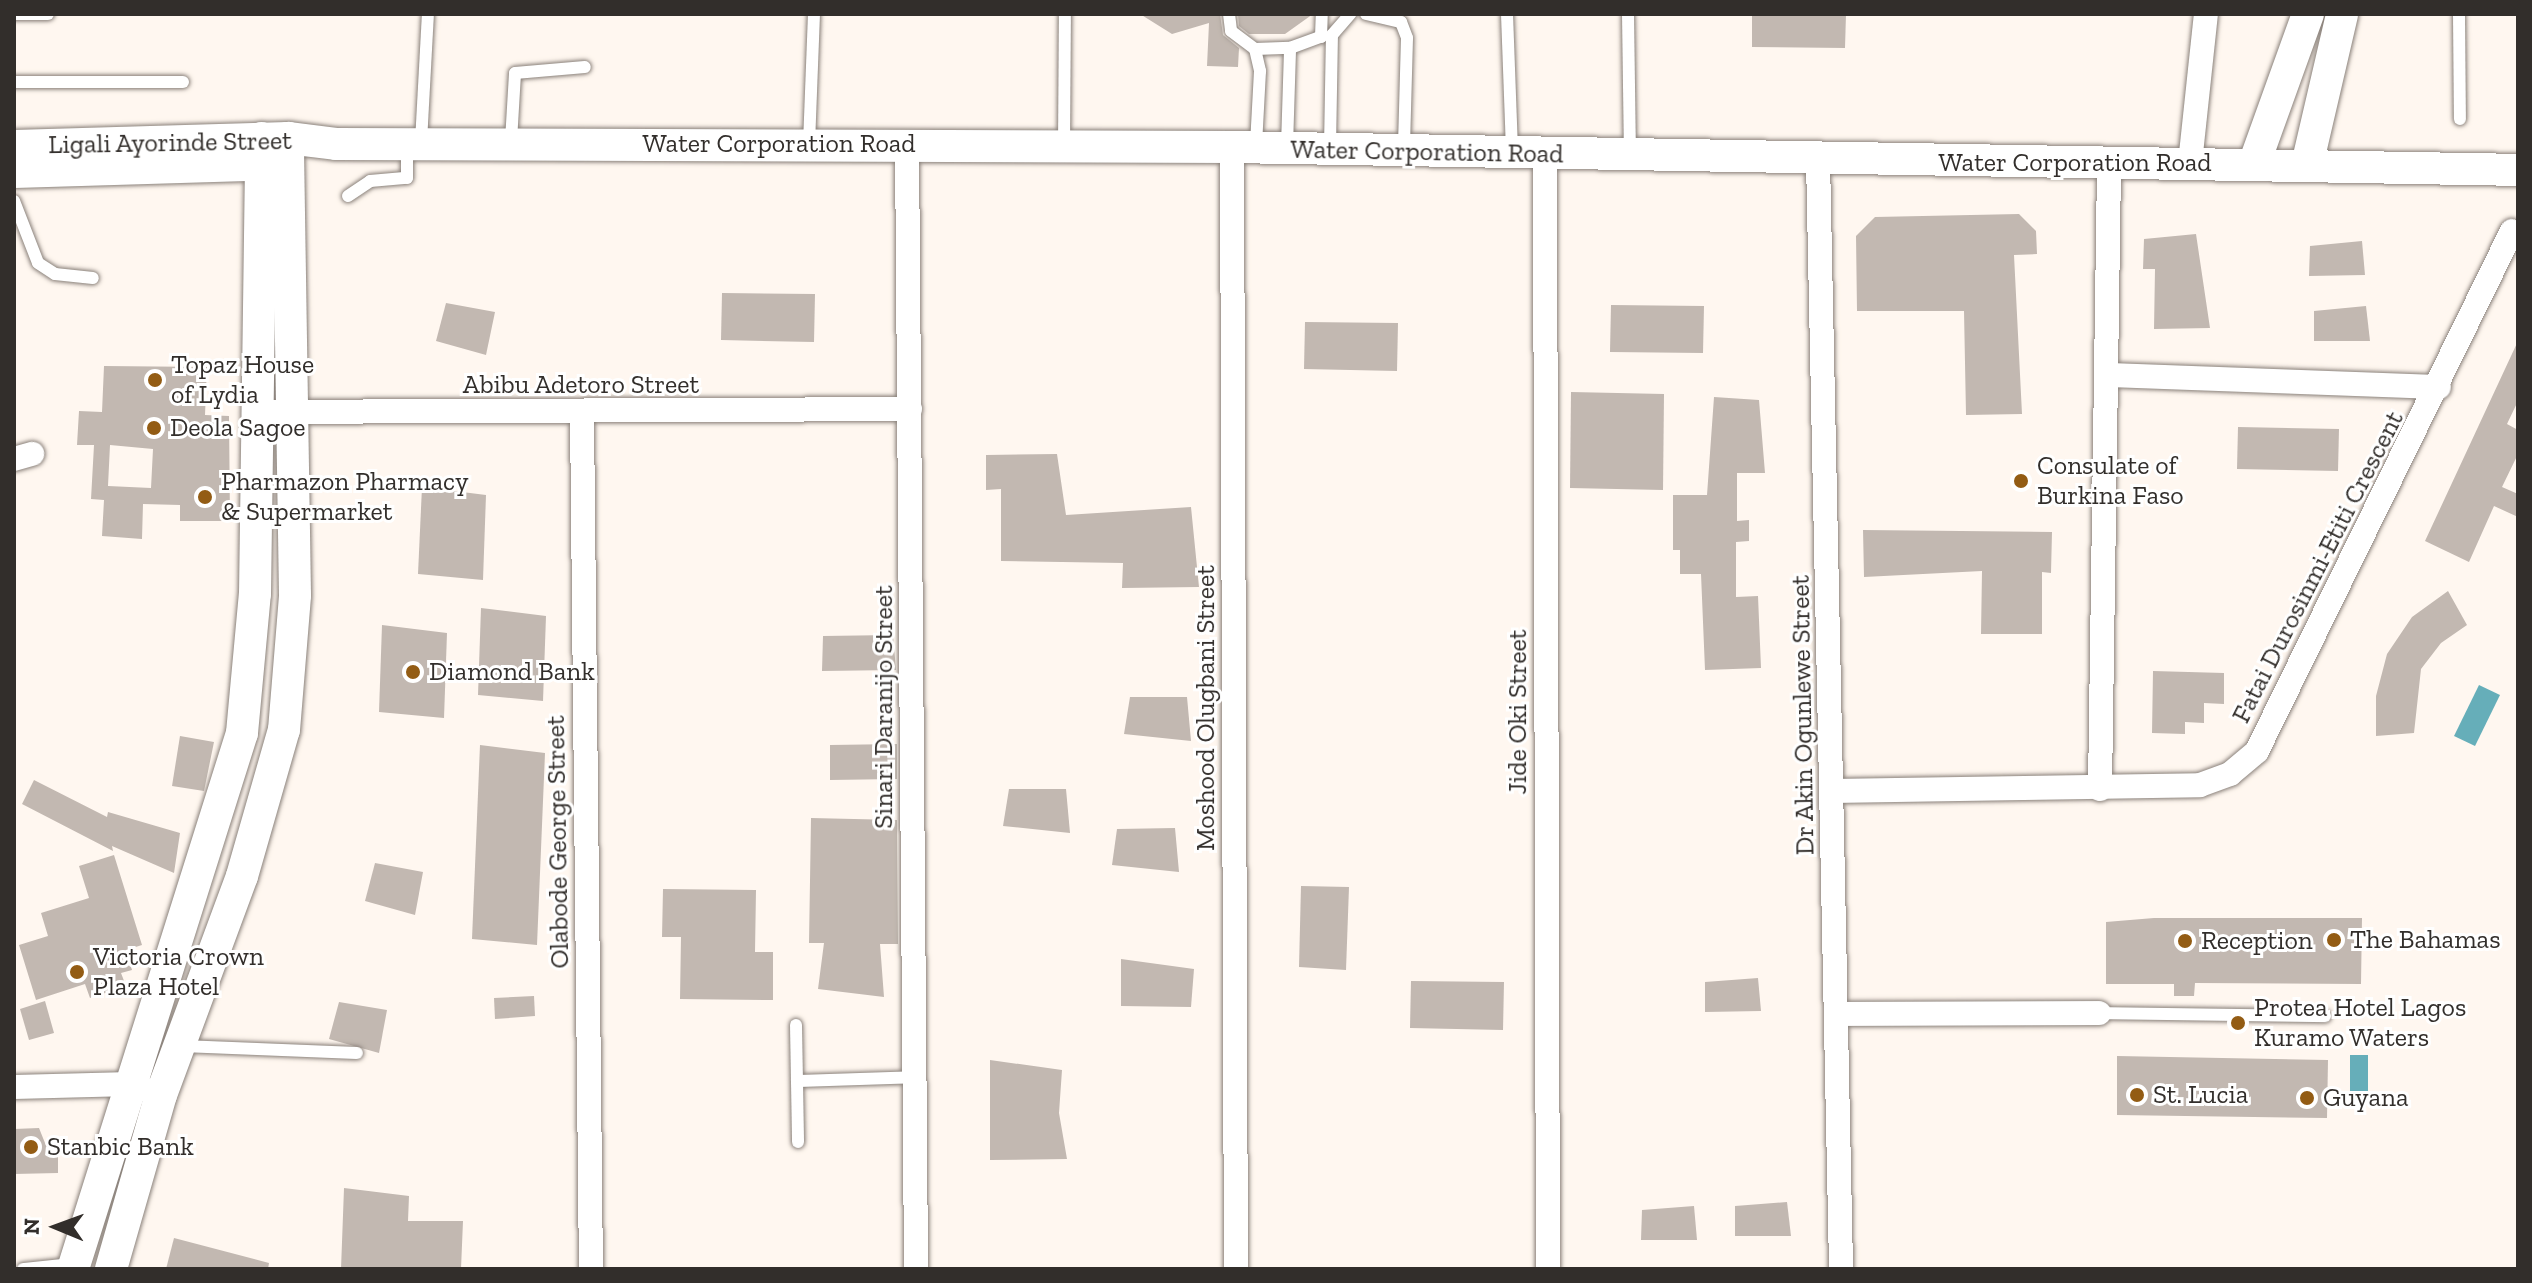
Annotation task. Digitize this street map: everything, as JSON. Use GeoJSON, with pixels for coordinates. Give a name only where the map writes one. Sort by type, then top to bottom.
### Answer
{"type":"FeatureCollection","features":[{"type":"Feature","properties":{"kind":"street"},"geometry":{"type":"LineString","coordinates":[[2190,163],[2206,14]]}},
{"type":"Feature","properties":{"kind":"street"},"geometry":{"type":"LineString","coordinates":[[2254,164],[2308,14]]}},
{"type":"Feature","properties":{"kind":"street"},"geometry":{"type":"LineString","coordinates":[[2307,165],[2342,14]]}},
{"type":"Feature","properties":{"kind":"street","name":"Water Corporation Road"},"geometry":{"type":"LineString","coordinates":[[336,144],[511,141],[1258,148],[2109,166],[2190,163],[2518,170]]}},
{"type":"Feature","properties":{"kind":"street","name":"Ligali Ayorinde Street"},"geometry":{"type":"LineString","coordinates":[[14,172],[336,144]]}},
{"type":"Feature","properties":{"kind":"street","name":"Sinari Daranijo Street"},"geometry":{"type":"LineString","coordinates":[[907,145],[916,1269]]}},
{"type":"Feature","properties":{"kind":"street","name":"Ligali Ayorinde Street"},"geometry":{"type":"LineString","coordinates":[[14,146],[275,151]]}},
{"type":"Feature","properties":{"kind":"street","name":"Moshood Olugbani Street"},"geometry":{"type":"LineString","coordinates":[[1236,1269],[1258,148]]}},
{"type":"Feature","properties":{"kind":"street"},"geometry":{"type":"LineString","coordinates":[[111,1269],[161,1095],[182,1046],[252,848],[284,730],[295,595],[291,412],[275,151]]}},
{"type":"Feature","properties":{"kind":"street"},"geometry":{"type":"LineString","coordinates":[[74,1266],[242,733],[255,594],[254,412],[275,151]]}},
{"type":"Feature","properties":{"kind":"street","name":"Jide Oki Street"},"geometry":{"type":"LineString","coordinates":[[1545,155],[1548,1269]]}},
{"type":"Feature","properties":{"kind":"street","name":"Dr Akin Ogunlewe Street"},"geometry":{"type":"LineString","coordinates":[[1818,159],[1839,1014],[1841,1269]]}},
{"type":"Feature","properties":{"kind":"street"},"geometry":{"type":"LineString","coordinates":[[2100,789],[2109,166]]}},
{"type":"Feature","properties":{"kind":"street","name":"Fatai Durosinmi-Etiti Crescent"},"geometry":{"type":"LineString","coordinates":[[1832,791],[2200,785],[2230,774],[2257,751],[2439,387],[2512,231]]}},
{"type":"Feature","properties":{"kind":"street"},"geometry":{"type":"LineString","coordinates":[[2108,375],[2439,387]]}},
{"type":"Feature","properties":{"kind":"street","name":"Abibu Adetoro Street"},"geometry":{"type":"LineString","coordinates":[[254,412],[582,415],[910,409]]}},
{"type":"Feature","properties":{"kind":"street","name":"Olabode George Street"},"geometry":{"type":"LineString","coordinates":[[582,415],[591,1269]]}},
{"type":"Feature","properties":{"kind":"street"},"geometry":{"type":"LineString","coordinates":[[1839,1014],[2099,1013]]}},
{"type":"Feature","properties":{"kind":"street"},"geometry":{"type":"LineString","coordinates":[[14,1087],[131,1084],[161,1095]]}},
{"type":"Feature","properties":{"kind":"lane"},"geometry":{"type":"LineString","coordinates":[[14,14],[48,14]]}},
{"type":"Feature","properties":{"kind":"lane"},"geometry":{"type":"LineString","coordinates":[[348,196],[370,181],[407,178],[414,143],[428,14]]}},
{"type":"Feature","properties":{"kind":"lane"},"geometry":{"type":"LineString","coordinates":[[809,144],[814,14]]}},
{"type":"Feature","properties":{"kind":"lane"},"geometry":{"type":"LineString","coordinates":[[1064,146],[1065,14]]}},
{"type":"Feature","properties":{"kind":"lane"},"geometry":{"type":"LineString","coordinates":[[1229,14],[1231,31],[1255,49],[1290,48],[1321,37],[1322,14]]}},
{"type":"Feature","properties":{"kind":"lane"},"geometry":{"type":"LineString","coordinates":[[1366,14],[1401,22],[1407,38],[1404,151]]}},
{"type":"Feature","properties":{"kind":"lane"},"geometry":{"type":"LineString","coordinates":[[1507,14],[1512,154]]}},
{"type":"Feature","properties":{"kind":"lane"},"geometry":{"type":"LineString","coordinates":[[1628,14],[1630,155]]}},
{"type":"Feature","properties":{"kind":"lane"},"geometry":{"type":"LineString","coordinates":[[2459,14],[2460,119]]}},
{"type":"Feature","properties":{"kind":"lane"},"geometry":{"type":"LineString","coordinates":[[1330,149],[1332,35],[1343,16]]}},
{"type":"Feature","properties":{"kind":"lane"},"geometry":{"type":"LineString","coordinates":[[1258,148],[1290,48]]}},
{"type":"Feature","properties":{"kind":"lane"},"geometry":{"type":"LineString","coordinates":[[1255,49],[1258,148]]}},
{"type":"Feature","properties":{"kind":"lane"},"geometry":{"type":"LineString","coordinates":[[511,141],[515,73],[585,67]]}},
{"type":"Feature","properties":{"kind":"lane"},"geometry":{"type":"LineString","coordinates":[[14,82],[183,82]]}},
{"type":"Feature","properties":{"kind":"lane"},"geometry":{"type":"LineString","coordinates":[[14,201],[38,263],[55,274],[93,278]]}},
{"type":"Feature","properties":{"kind":"lane"},"geometry":{"type":"LineString","coordinates":[[2099,1013],[2325,1016]]}},
{"type":"Feature","properties":{"kind":"lane"},"geometry":{"type":"LineString","coordinates":[[796,1025],[798,1142]]}},
{"type":"Feature","properties":{"kind":"lane"},"geometry":{"type":"LineString","coordinates":[[182,1046],[357,1053]]}},
{"type":"Feature","properties":{"kind":"lane"},"geometry":{"type":"LineString","coordinates":[[797,1081],[915,1077]]}},
{"type":"Feature","properties":{"kind":"lane"},"geometry":{"type":"LineString","coordinates":[[23,1269],[74,1266]]}},
{"type":"Feature","properties":{"kind":"water"},"geometry":{"type":"Polygon","coordinates":[[[2479,685],[2500,695],[2475,746],[2454,736],[2479,685]]]}},
{"type":"Feature","properties":{"kind":"water"},"geometry":{"type":"Polygon","coordinates":[[[2350,1055],[2368,1055],[2368,1095],[2350,1095],[2350,1055]]]}},
{"type":"Feature","properties":{"kind":"building"},"geometry":{"type":"Polygon","coordinates":[[[1140,14],[1220,14],[1223,35],[1239,48],[1238,67],[1207,66],[1209,23],[1172,34],[1140,14]]]}},
{"type":"Feature","properties":{"kind":"building"},"geometry":{"type":"Polygon","coordinates":[[[1238,14],[1313,14],[1285,34],[1249,34],[1239,26],[1238,14]]]}},
{"type":"Feature","properties":{"kind":"building"},"geometry":{"type":"Polygon","coordinates":[[[1752,14],[1846,14],[1845,48],[1752,47],[1752,14]]]}},
{"type":"Feature","properties":{"kind":"building"},"geometry":{"type":"Polygon","coordinates":[[[2019,214],[2036,231],[2037,254],[2014,255],[2022,414],[1966,415],[1964,311],[1857,311],[1856,236],[1875,217],[2019,214]]]}},
{"type":"Feature","properties":{"kind":"building"},"geometry":{"type":"Polygon","coordinates":[[[2196,234],[2210,328],[2154,329],[2155,269],[2143,269],[2144,239],[2196,234]]]}},
{"type":"Feature","properties":{"kind":"building"},"geometry":{"type":"Polygon","coordinates":[[[2362,241],[2365,275],[2309,276],[2310,246],[2362,241]]]}},
{"type":"Feature","properties":{"kind":"building"},"geometry":{"type":"Polygon","coordinates":[[[722,293],[815,294],[814,342],[721,340],[722,293]]]}},
{"type":"Feature","properties":{"kind":"building"},"geometry":{"type":"Polygon","coordinates":[[[446,303],[495,312],[486,355],[436,341],[446,303]]]}},
{"type":"Feature","properties":{"kind":"building"},"geometry":{"type":"Polygon","coordinates":[[[1611,305],[1704,306],[1703,353],[1610,352],[1611,305]]]}},
{"type":"Feature","properties":{"kind":"building"},"geometry":{"type":"Polygon","coordinates":[[[2366,306],[2370,341],[2314,341],[2314,311],[2366,306]]]}},
{"type":"Feature","properties":{"kind":"building"},"geometry":{"type":"Polygon","coordinates":[[[1305,322],[1398,323],[1397,371],[1304,369],[1305,322]]]}},
{"type":"Feature","properties":{"kind":"building"},"geometry":{"type":"Polygon","coordinates":[[[2518,341],[2518,401],[2507,424],[2518,430],[2518,454],[2502,487],[2518,494],[2518,517],[2494,506],[2469,562],[2425,541],[2518,341]]]}},
{"type":"Feature","properties":{"kind":"building"},"geometry":{"type":"Polygon","coordinates":[[[104,366],[207,367],[205,415],[229,416],[230,521],[180,521],[180,505],[143,504],[142,539],[102,536],[104,500],[91,499],[94,445],[77,445],[79,411],[102,412],[104,366]],[[110,445],[108,486],[151,488],[153,449],[110,445]]]}},
{"type":"Feature","properties":{"kind":"building"},"geometry":{"type":"Polygon","coordinates":[[[1571,392],[1664,394],[1663,490],[1570,488],[1571,392]]]}},
{"type":"Feature","properties":{"kind":"building"},"geometry":{"type":"Polygon","coordinates":[[[1714,397],[1759,400],[1765,473],[1737,473],[1737,521],[1749,520],[1749,541],[1736,542],[1736,597],[1758,596],[1761,668],[1705,670],[1701,574],[1680,574],[1680,550],[1673,550],[1673,495],[1707,495],[1714,397]]]}},
{"type":"Feature","properties":{"kind":"building"},"geometry":{"type":"Polygon","coordinates":[[[2238,427],[2339,429],[2338,471],[2237,469],[2238,427]]]}},
{"type":"Feature","properties":{"kind":"building"},"geometry":{"type":"Polygon","coordinates":[[[1057,454],[1066,515],[1191,507],[1199,587],[1122,588],[1123,563],[1001,561],[1001,489],[986,490],[986,455],[1057,454]]]}},
{"type":"Feature","properties":{"kind":"building","name":"Diamond Bank"},"geometry":{"type":"Polygon","coordinates":[[[422,487],[486,495],[483,580],[418,574],[422,487]]]}},
{"type":"Feature","properties":{"kind":"building"},"geometry":{"type":"Polygon","coordinates":[[[1863,530],[2052,532],[2051,573],[2042,572],[2042,634],[1981,634],[1982,571],[1864,577],[1863,530]]]}},
{"type":"Feature","properties":{"kind":"building"},"geometry":{"type":"Polygon","coordinates":[[[2448,591],[2467,625],[2441,643],[2421,669],[2414,733],[2376,736],[2376,696],[2387,654],[2412,617],[2448,591]]]}},
{"type":"Feature","properties":{"kind":"building","name":"Diamond Bank"},"geometry":{"type":"Polygon","coordinates":[[[481,608],[546,616],[543,701],[478,695],[481,608]]]}},
{"type":"Feature","properties":{"kind":"building","name":"Diamond Bank"},"geometry":{"type":"Polygon","coordinates":[[[382,625],[447,633],[444,718],[379,712],[382,625]]]}},
{"type":"Feature","properties":{"kind":"building"},"geometry":{"type":"Polygon","coordinates":[[[893,635],[896,670],[822,671],[823,636],[893,635]]]}},
{"type":"Feature","properties":{"kind":"building"},"geometry":{"type":"Polygon","coordinates":[[[2153,671],[2224,673],[2224,704],[2204,703],[2204,723],[2185,722],[2185,734],[2152,733],[2153,671]]]}},
{"type":"Feature","properties":{"kind":"building"},"geometry":{"type":"Polygon","coordinates":[[[1130,697],[1187,697],[1191,741],[1124,734],[1130,697]]]}},
{"type":"Feature","properties":{"kind":"building"},"geometry":{"type":"Polygon","coordinates":[[[180,736],[214,742],[204,791],[172,786],[180,736]]]}},
{"type":"Feature","properties":{"kind":"building"},"geometry":{"type":"Polygon","coordinates":[[[897,744],[897,779],[830,780],[830,745],[897,744]]]}},
{"type":"Feature","properties":{"kind":"building"},"geometry":{"type":"Polygon","coordinates":[[[480,745],[545,753],[537,945],[472,939],[480,745]]]}},
{"type":"Feature","properties":{"kind":"building"},"geometry":{"type":"Polygon","coordinates":[[[34,780],[107,817],[108,812],[180,833],[174,873],[112,846],[113,851],[22,804],[34,780]]]}},
{"type":"Feature","properties":{"kind":"building"},"geometry":{"type":"Polygon","coordinates":[[[1009,789],[1066,789],[1070,833],[1003,826],[1009,789]]]}},
{"type":"Feature","properties":{"kind":"building"},"geometry":{"type":"Polygon","coordinates":[[[811,818],[897,820],[898,944],[880,944],[884,997],[818,989],[824,943],[809,943],[811,818]]]}},
{"type":"Feature","properties":{"kind":"building"},"geometry":{"type":"Polygon","coordinates":[[[1175,828],[1179,872],[1112,865],[1117,829],[1175,828]]]}},
{"type":"Feature","properties":{"kind":"building"},"geometry":{"type":"Polygon","coordinates":[[[114,855],[142,945],[126,950],[132,970],[121,973],[126,986],[90,998],[85,984],[36,1000],[19,945],[48,936],[41,913],[89,898],[79,866],[114,855]]]}},
{"type":"Feature","properties":{"kind":"building"},"geometry":{"type":"Polygon","coordinates":[[[375,863],[423,872],[415,915],[365,901],[375,863]]]}},
{"type":"Feature","properties":{"kind":"building"},"geometry":{"type":"Polygon","coordinates":[[[1301,886],[1349,887],[1346,970],[1299,967],[1301,886]]]}},
{"type":"Feature","properties":{"kind":"building"},"geometry":{"type":"Polygon","coordinates":[[[663,889],[756,890],[755,952],[773,952],[773,1000],[680,999],[681,937],[662,937],[663,889]]]}},
{"type":"Feature","properties":{"kind":"building"},"geometry":{"type":"Polygon","coordinates":[[[2154,918],[2362,918],[2361,984],[2195,983],[2194,996],[2174,996],[2174,984],[2106,984],[2106,922],[2154,918]]]}},
{"type":"Feature","properties":{"kind":"building"},"geometry":{"type":"Polygon","coordinates":[[[1121,959],[1194,969],[1191,1007],[1121,1006],[1121,959]]]}},
{"type":"Feature","properties":{"kind":"building"},"geometry":{"type":"Polygon","coordinates":[[[1758,978],[1761,1011],[1705,1012],[1705,982],[1758,978]]]}},
{"type":"Feature","properties":{"kind":"building"},"geometry":{"type":"Polygon","coordinates":[[[1411,981],[1504,982],[1503,1030],[1410,1028],[1411,981]]]}},
{"type":"Feature","properties":{"kind":"building"},"geometry":{"type":"Polygon","coordinates":[[[534,996],[535,1016],[495,1019],[494,998],[534,996]]]}},
{"type":"Feature","properties":{"kind":"building"},"geometry":{"type":"Polygon","coordinates":[[[45,1001],[54,1033],[29,1040],[20,1009],[45,1001]]]}},
{"type":"Feature","properties":{"kind":"building"},"geometry":{"type":"Polygon","coordinates":[[[339,1002],[387,1010],[379,1053],[329,1039],[339,1002]]]}},
{"type":"Feature","properties":{"kind":"building"},"geometry":{"type":"Polygon","coordinates":[[[2117,1056],[2328,1060],[2327,1118],[2117,1115],[2117,1056]]]}},
{"type":"Feature","properties":{"kind":"building"},"geometry":{"type":"Polygon","coordinates":[[[990,1060],[1062,1070],[1059,1113],[1067,1159],[990,1160],[990,1060]]]}},
{"type":"Feature","properties":{"kind":"building","name":"Stanbic Bank"},"geometry":{"type":"Polygon","coordinates":[[[39,1128],[49,1153],[58,1152],[58,1173],[14,1174],[14,1129],[39,1128]]]}},
{"type":"Feature","properties":{"kind":"building"},"geometry":{"type":"Polygon","coordinates":[[[344,1188],[409,1196],[408,1221],[463,1221],[461,1269],[341,1269],[344,1188]]]}},
{"type":"Feature","properties":{"kind":"building"},"geometry":{"type":"Polygon","coordinates":[[[1787,1202],[1791,1236],[1735,1236],[1735,1206],[1787,1202]]]}},
{"type":"Feature","properties":{"kind":"building"},"geometry":{"type":"Polygon","coordinates":[[[1694,1206],[1697,1240],[1641,1240],[1642,1210],[1694,1206]]]}},
{"type":"Feature","properties":{"kind":"building"},"geometry":{"type":"Polygon","coordinates":[[[174,1238],[269,1263],[268,1269],[166,1269],[174,1238]]]}},
{"type":"Feature","properties":{"kind":"place","name":"Topaz House of Lydia"},"geometry":{"type":"Point","coordinates":[155,380]}},
{"type":"Feature","properties":{"kind":"place","name":"Deola Sagoe"},"geometry":{"type":"Point","coordinates":[154,428]}},
{"type":"Feature","properties":{"kind":"place","name":"Consulate of Burkina Faso"},"geometry":{"type":"Point","coordinates":[2021,481]}},
{"type":"Feature","properties":{"kind":"place","name":"Pharmazon Pharmacy & Supermarket"},"geometry":{"type":"Point","coordinates":[205,497]}},
{"type":"Feature","properties":{"kind":"place","name":"Diamond Bank"},"geometry":{"type":"Point","coordinates":[413,672]}},
{"type":"Feature","properties":{"kind":"place","name":"The Bahamas"},"geometry":{"type":"Point","coordinates":[2334,940]}},
{"type":"Feature","properties":{"kind":"place","name":"Reception"},"geometry":{"type":"Point","coordinates":[2185,941]}},
{"type":"Feature","properties":{"kind":"place","name":"Victoria Crown Plaza Hotel"},"geometry":{"type":"Point","coordinates":[77,972]}},
{"type":"Feature","properties":{"kind":"place","name":"Protea Hotel Lagos Kuramo Waters"},"geometry":{"type":"Point","coordinates":[2238,1023]}},
{"type":"Feature","properties":{"kind":"place","name":"St. Lucia"},"geometry":{"type":"Point","coordinates":[2137,1095]}},
{"type":"Feature","properties":{"kind":"place","name":"Guyana"},"geometry":{"type":"Point","coordinates":[2307,1098]}},
{"type":"Feature","properties":{"kind":"place","name":"Stanbic Bank"},"geometry":{"type":"Point","coordinates":[31,1147]}}]}
